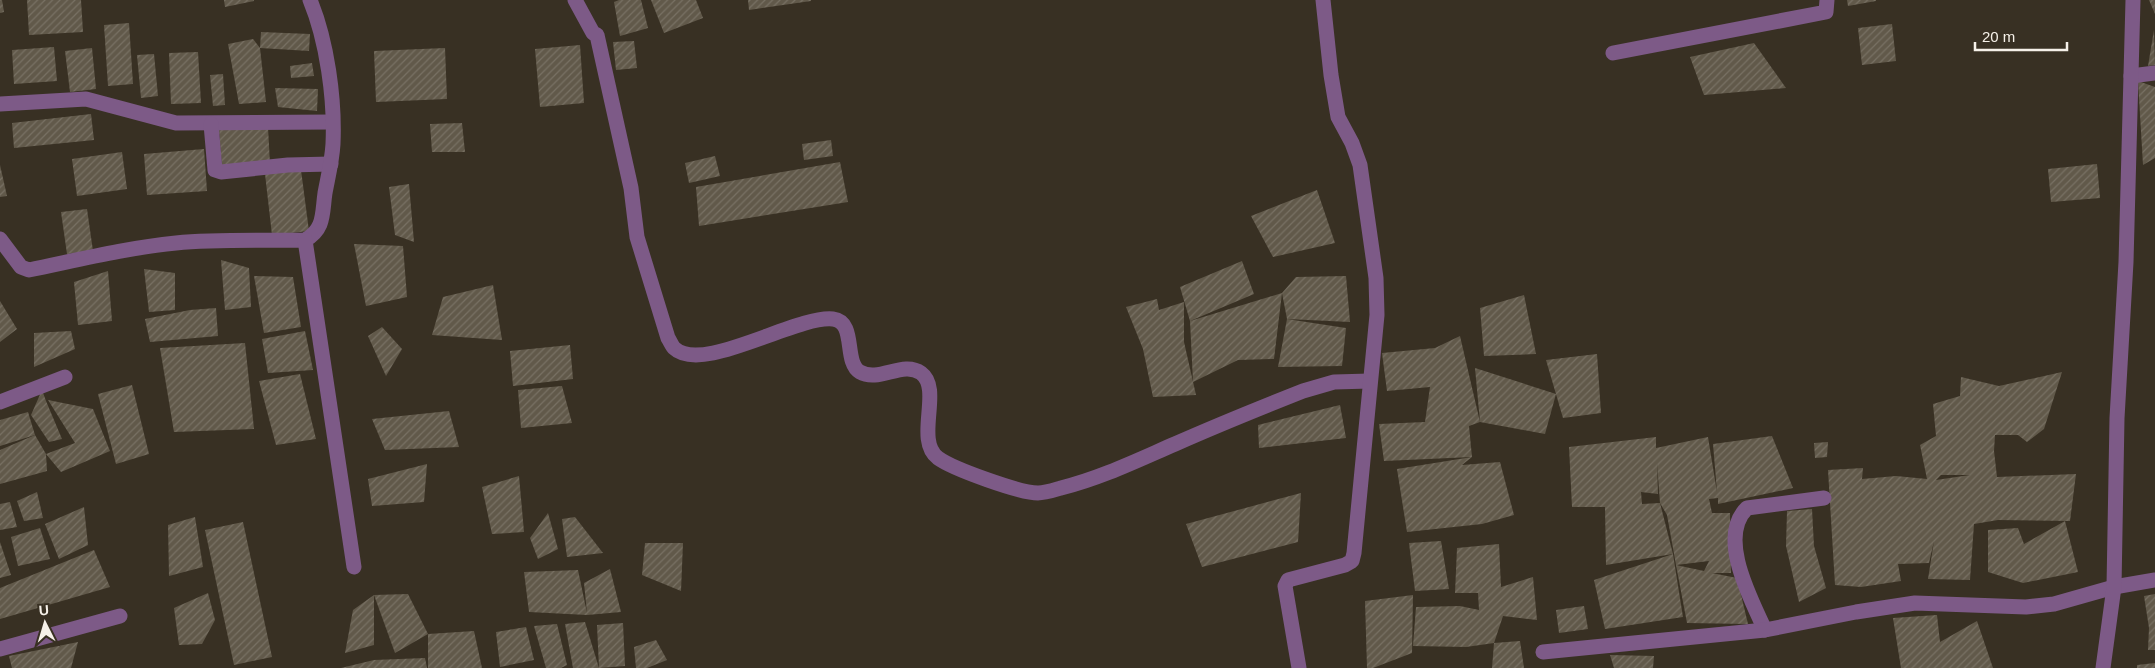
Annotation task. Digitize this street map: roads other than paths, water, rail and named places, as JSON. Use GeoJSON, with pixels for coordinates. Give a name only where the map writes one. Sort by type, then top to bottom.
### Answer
{"type":"FeatureCollection","features":[{"type":"Feature","properties":{"kind":"street"},"geometry":{"type":"LineString","coordinates":[[0,239],[21,267],[29,270],[127,250],[176,243],[305,240],[314,235],[319,228],[333,144],[328,59],[310,0]]}},
{"type":"Feature","properties":{"kind":"street"},"geometry":{"type":"LineString","coordinates":[[575,0],[592,32],[597,35],[631,188],[636,237],[668,338],[675,349],[688,355],[706,356],[803,325],[835,319],[842,323],[846,330],[853,366],[858,371],[867,375],[912,369],[921,373],[926,380],[929,391],[929,446],[936,457],[951,467],[1039,493],[1090,481],[1303,391],[1334,382],[1370,381]]}},
{"type":"Feature","properties":{"kind":"street"},"geometry":{"type":"LineString","coordinates":[[1299,668],[1284,592],[1285,586],[1288,580],[1345,565],[1352,560],[1377,315],[1376,278],[1360,165],[1352,142],[1338,117],[1331,75],[1323,0]]}},
{"type":"Feature","properties":{"kind":"street"},"geometry":{"type":"LineString","coordinates":[[1613,53],[1826,12],[1828,0]]}},
{"type":"Feature","properties":{"kind":"street"},"geometry":{"type":"LineString","coordinates":[[2103,668],[2114,587],[2133,0]]}},
{"type":"Feature","properties":{"kind":"street"},"geometry":{"type":"LineString","coordinates":[[2130,76],[2155,73]]}},
{"type":"Feature","properties":{"kind":"street"},"geometry":{"type":"LineString","coordinates":[[0,104],[86,99],[176,123],[332,122]]}},
{"type":"Feature","properties":{"kind":"street"},"geometry":{"type":"LineString","coordinates":[[211,124],[215,170],[221,172],[288,165],[331,164]]}},
{"type":"Feature","properties":{"kind":"street"},"geometry":{"type":"LineString","coordinates":[[305,240],[354,566]]}},
{"type":"Feature","properties":{"kind":"street"},"geometry":{"type":"LineString","coordinates":[[0,402],[65,377]]}},
{"type":"Feature","properties":{"kind":"street"},"geometry":{"type":"LineString","coordinates":[[1764,630],[1738,568],[1735,544],[1740,515],[1747,508],[1824,498]]}},
{"type":"Feature","properties":{"kind":"street"},"geometry":{"type":"LineString","coordinates":[[1543,652],[1764,630],[1916,603],[2026,608],[2054,604],[2114,587],[2155,580]]}},
{"type":"Feature","properties":{"kind":"street"},"geometry":{"type":"LineString","coordinates":[[0,649],[120,616]]}}]}
